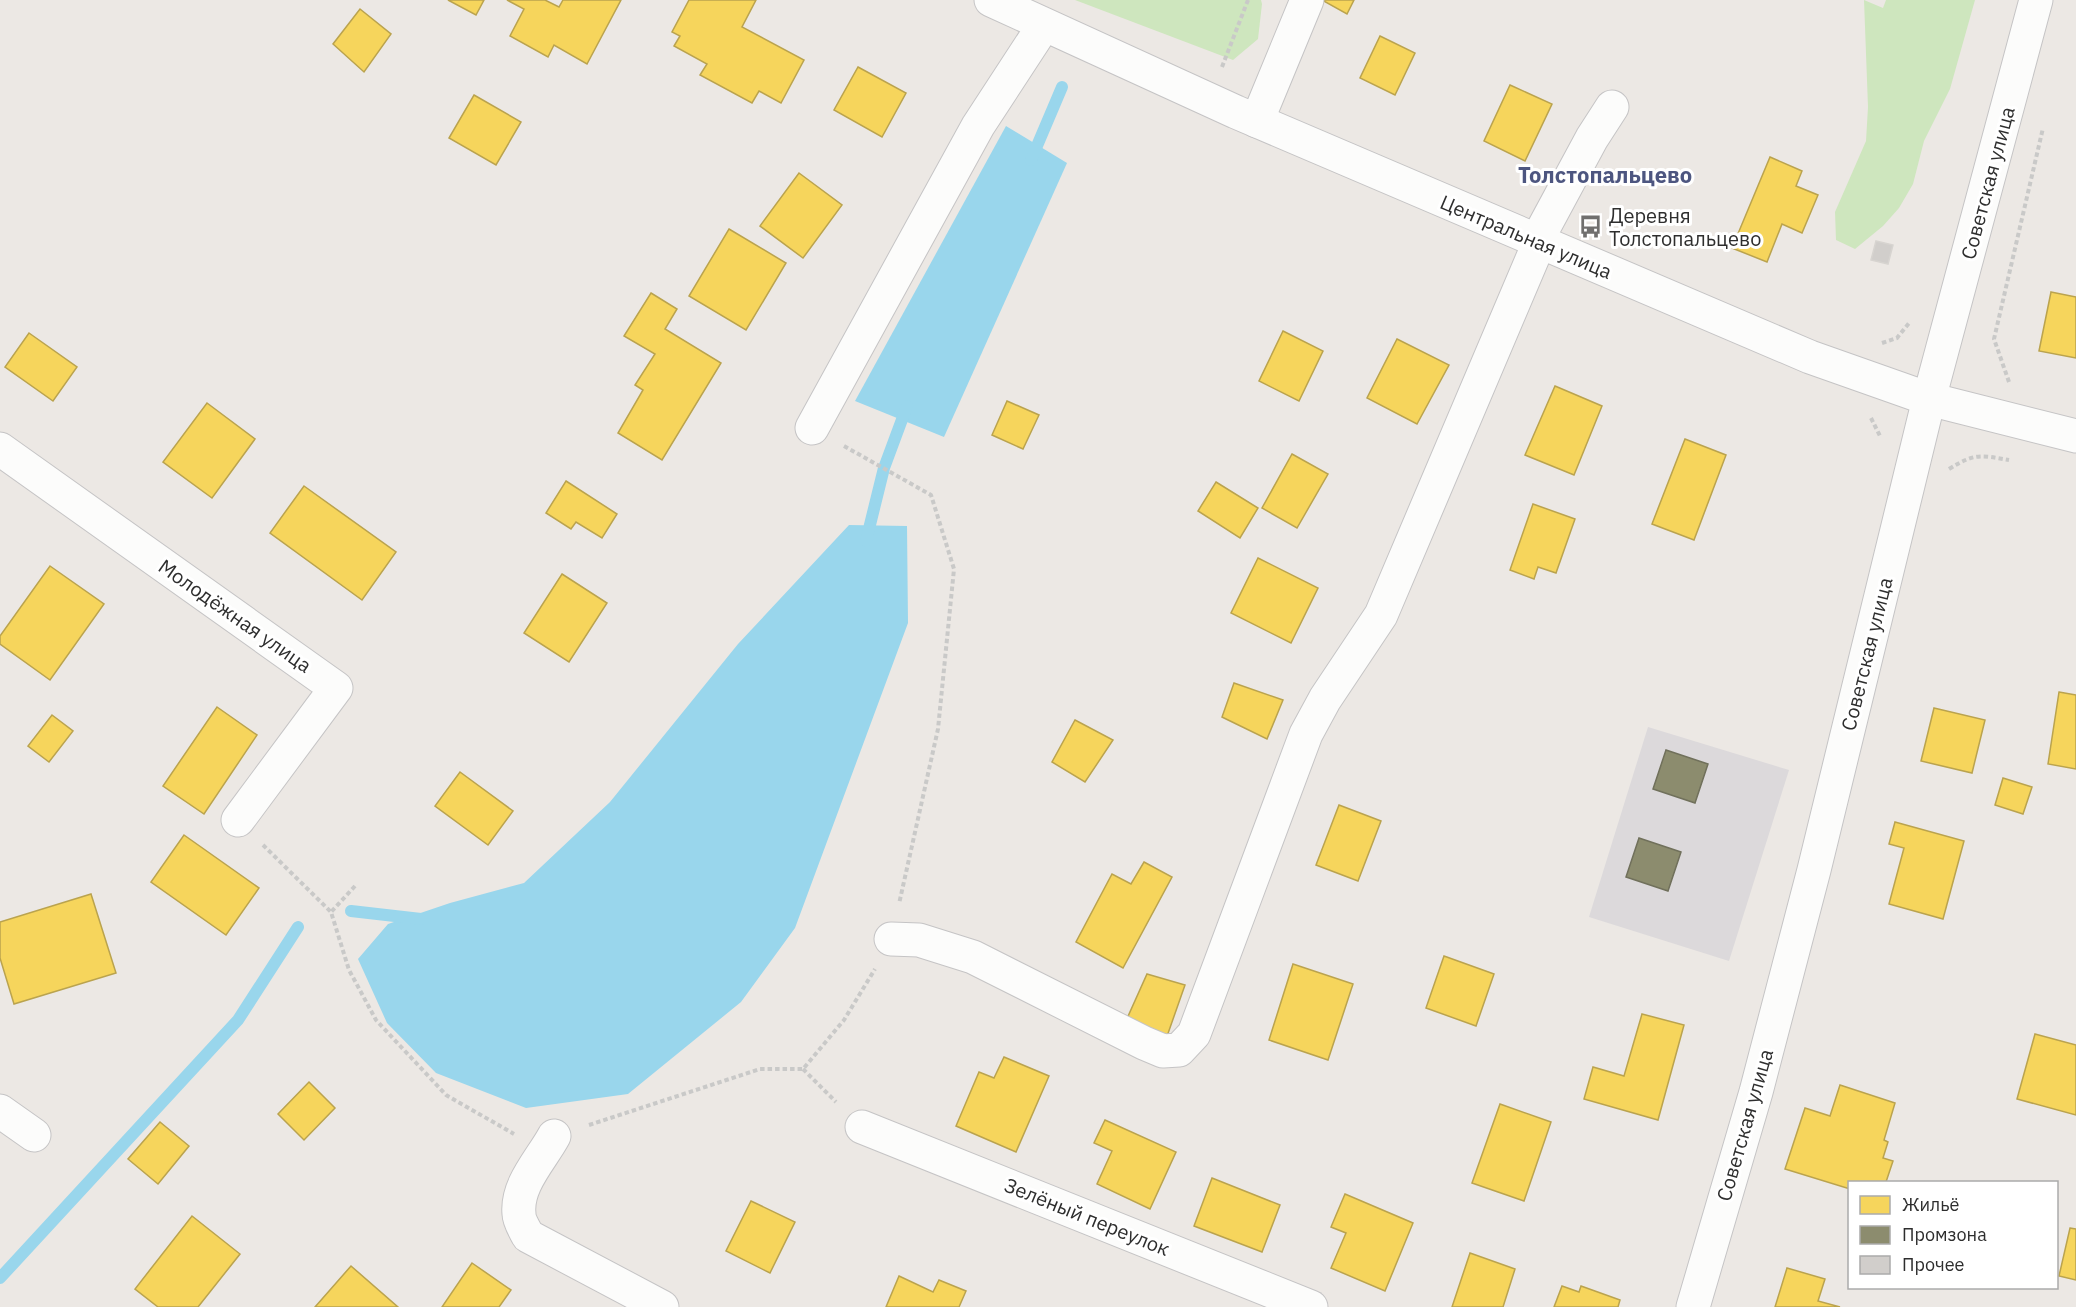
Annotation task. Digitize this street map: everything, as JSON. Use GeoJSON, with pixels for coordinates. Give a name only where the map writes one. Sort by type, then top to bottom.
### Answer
{"type":"FeatureCollection","features":[{"type":"Feature","properties":{"kind":"street","name":"Центральная улица"},"geometry":{"type":"LineString","coordinates":[[991,0],[1044,25],[1261,111],[1537,243],[1810,357],[1929,399],[2076,436]]}},
{"type":"Feature","properties":{"kind":"street"},"geometry":{"type":"LineString","coordinates":[[1261,111],[1306,0]]}},
{"type":"Feature","properties":{"kind":"street","name":"Советская улица"},"geometry":{"type":"LineString","coordinates":[[1693,1307],[1756,1092],[1811,881],[1929,399],[2036,0]]}},
{"type":"Feature","properties":{"kind":"street"},"geometry":{"type":"LineString","coordinates":[[812,428],[978,126],[1044,25]]}},
{"type":"Feature","properties":{"kind":"street"},"geometry":{"type":"LineString","coordinates":[[891,939],[919,940],[953,949],[1163,1051],[1179,1050],[1194,1034],[1306,734],[1325,699],[1381,615],[1537,243],[1592,138],[1612,107]]}},
{"type":"Feature","properties":{"kind":"street","name":"Молодёжная улица"},"geometry":{"type":"LineString","coordinates":[[0,449],[336,687],[238,820]]}},
{"type":"Feature","properties":{"kind":"street"},"geometry":{"type":"LineString","coordinates":[[0,1111],[34,1135]]}},
{"type":"Feature","properties":{"kind":"street","name":"Зелёный переулок"},"geometry":{"type":"LineString","coordinates":[[862,1127],[1311,1307]]}},
{"type":"Feature","properties":{"kind":"street"},"geometry":{"type":"LineString","coordinates":[[554,1136],[542,1158],[529,1174],[520,1199],[518,1216],[528,1236],[662,1307]]}},
{"type":"Feature","properties":{"kind":"path"},"geometry":{"type":"LineString","coordinates":[[1248,0],[1218,78],[1261,111]]}},
{"type":"Feature","properties":{"kind":"path"},"geometry":{"type":"LineString","coordinates":[[2012,388],[2001,364],[1994,339],[2043,125]]}},
{"type":"Feature","properties":{"kind":"path"},"geometry":{"type":"LineString","coordinates":[[1874,345],[1897,338],[1907,329],[1912,317]]}},
{"type":"Feature","properties":{"kind":"path"},"geometry":{"type":"LineString","coordinates":[[1867,412],[1881,441]]}},
{"type":"Feature","properties":{"kind":"path"},"geometry":{"type":"LineString","coordinates":[[803,1069],[844,1020],[891,939],[938,729],[954,569],[931,495],[812,428]]}},
{"type":"Feature","properties":{"kind":"path"},"geometry":{"type":"LineString","coordinates":[[1948,470],[1971,456],[1981,454],[2019,461]]}},
{"type":"Feature","properties":{"kind":"path"},"geometry":{"type":"LineString","coordinates":[[238,820],[331,912],[349,970],[376,1020],[446,1095],[526,1141],[554,1136],[760,1069],[803,1069],[862,1127]]}},
{"type":"Feature","properties":{"kind":"path"},"geometry":{"type":"LineString","coordinates":[[331,912],[355,886]]}},
{"type":"Feature","properties":{"kind":"shaded area"},"geometry":{"type":"Polygon","coordinates":[[[1648,727],[1789,770],[1729,961],[1589,917],[1648,727]]]}},
{"type":"Feature","properties":{"kind":"green space"},"geometry":{"type":"Polygon","coordinates":[[[1075,0],[1261,0],[1258,39],[1233,60],[1075,0]]]}},
{"type":"Feature","properties":{"kind":"green space"},"geometry":{"type":"Polygon","coordinates":[[[1864,0],[1883,8],[1886,0],[1975,0],[1950,89],[1924,141],[1913,184],[1899,208],[1883,226],[1855,249],[1836,240],[1835,212],[1866,141],[1868,107],[1864,0]]]}},
{"type":"Feature","properties":{"kind":"water"},"geometry":{"type":"Polygon","coordinates":[[[1006,126],[1067,163],[944,437],[855,401],[1006,126]]]}},
{"type":"Feature","properties":{"kind":"water"},"geometry":{"type":"Polygon","coordinates":[[[849,525],[907,526],[908,623],[795,928],[741,1002],[628,1094],[526,1108],[436,1073],[387,1023],[358,959],[388,924],[450,903],[524,883],[610,802],[738,644],[849,525]]]}},
{"type":"Feature","properties":{"kind":"building: Жильё"},"geometry":{"type":"Polygon","coordinates":[[[448,0],[484,0],[476,15],[448,0]]]}},
{"type":"Feature","properties":{"kind":"building: Жильё"},"geometry":{"type":"Polygon","coordinates":[[[507,0],[545,0],[559,7],[563,0],[621,0],[587,64],[554,45],[548,57],[510,36],[524,9],[507,0]]]}},
{"type":"Feature","properties":{"kind":"building: Жильё"},"geometry":{"type":"Polygon","coordinates":[[[689,0],[756,0],[742,27],[804,60],[781,103],[759,91],[752,103],[700,75],[707,64],[674,46],[680,36],[672,32],[689,0]]]}},
{"type":"Feature","properties":{"kind":"building: Жильё"},"geometry":{"type":"Polygon","coordinates":[[[1322,0],[1354,0],[1347,14],[1322,0]]]}},
{"type":"Feature","properties":{"kind":"building: Жильё"},"geometry":{"type":"Polygon","coordinates":[[[360,9],[391,34],[364,72],[333,44],[360,9]]]}},
{"type":"Feature","properties":{"kind":"building: Жильё"},"geometry":{"type":"Polygon","coordinates":[[[1380,36],[1415,53],[1395,95],[1360,78],[1380,36]]]}},
{"type":"Feature","properties":{"kind":"building: Жильё"},"geometry":{"type":"Polygon","coordinates":[[[858,67],[906,93],[882,137],[834,110],[858,67]]]}},
{"type":"Feature","properties":{"kind":"building: Жильё"},"geometry":{"type":"Polygon","coordinates":[[[1510,85],[1552,104],[1525,161],[1484,141],[1510,85]]]}},
{"type":"Feature","properties":{"kind":"building: Жильё"},"geometry":{"type":"Polygon","coordinates":[[[474,95],[521,122],[496,165],[449,138],[474,95]]]}},
{"type":"Feature","properties":{"kind":"building: Жильё"},"geometry":{"type":"Polygon","coordinates":[[[1770,157],[1802,171],[1796,186],[1818,195],[1802,233],[1782,224],[1767,262],[1732,248],[1770,157]]]}},
{"type":"Feature","properties":{"kind":"building: Жильё"},"geometry":{"type":"Polygon","coordinates":[[[799,173],[842,205],[803,258],[760,226],[799,173]]]}},
{"type":"Feature","properties":{"kind":"building: Жильё"},"geometry":{"type":"Polygon","coordinates":[[[729,229],[786,263],[746,330],[689,296],[729,229]]]}},
{"type":"Feature","properties":{"kind":"building: Жильё"},"geometry":{"type":"Polygon","coordinates":[[[2051,292],[2076,297],[2076,358],[2039,351],[2051,292]]]}},
{"type":"Feature","properties":{"kind":"building: Жильё"},"geometry":{"type":"Polygon","coordinates":[[[651,293],[677,309],[665,329],[721,363],[662,460],[618,433],[643,390],[635,385],[655,354],[624,336],[651,293]]]}},
{"type":"Feature","properties":{"kind":"building: Жильё"},"geometry":{"type":"Polygon","coordinates":[[[1283,331],[1323,351],[1299,401],[1259,381],[1283,331]]]}},
{"type":"Feature","properties":{"kind":"building: Жильё"},"geometry":{"type":"Polygon","coordinates":[[[29,333],[77,367],[53,401],[5,367],[29,333]]]}},
{"type":"Feature","properties":{"kind":"building: Жильё"},"geometry":{"type":"Polygon","coordinates":[[[1397,339],[1449,365],[1417,424],[1367,398],[1397,339]]]}},
{"type":"Feature","properties":{"kind":"building: Жильё"},"geometry":{"type":"Polygon","coordinates":[[[1555,386],[1602,406],[1574,475],[1525,455],[1555,386]]]}},
{"type":"Feature","properties":{"kind":"building: Жильё"},"geometry":{"type":"Polygon","coordinates":[[[1007,401],[1039,415],[1023,449],[992,435],[1007,401]]]}},
{"type":"Feature","properties":{"kind":"building: Жильё"},"geometry":{"type":"Polygon","coordinates":[[[207,403],[255,439],[212,498],[163,462],[207,403]]]}},
{"type":"Feature","properties":{"kind":"building: Жильё"},"geometry":{"type":"Polygon","coordinates":[[[1685,439],[1726,455],[1694,540],[1652,524],[1685,439]]]}},
{"type":"Feature","properties":{"kind":"building: Жильё"},"geometry":{"type":"Polygon","coordinates":[[[1292,454],[1328,474],[1297,528],[1262,508],[1292,454]]]}},
{"type":"Feature","properties":{"kind":"building: Жильё"},"geometry":{"type":"Polygon","coordinates":[[[566,481],[617,514],[602,538],[576,522],[571,529],[546,513],[566,481]]]}},
{"type":"Feature","properties":{"kind":"building: Жильё"},"geometry":{"type":"Polygon","coordinates":[[[1216,482],[1258,508],[1240,538],[1198,511],[1216,482]]]}},
{"type":"Feature","properties":{"kind":"building: Жильё"},"geometry":{"type":"Polygon","coordinates":[[[304,486],[396,552],[362,600],[270,533],[304,486]]]}},
{"type":"Feature","properties":{"kind":"building: Жильё"},"geometry":{"type":"Polygon","coordinates":[[[1533,504],[1575,519],[1556,573],[1538,567],[1534,579],[1510,570],[1533,504]]]}},
{"type":"Feature","properties":{"kind":"building: Жильё"},"geometry":{"type":"Polygon","coordinates":[[[1258,558],[1318,588],[1291,643],[1231,613],[1258,558]]]}},
{"type":"Feature","properties":{"kind":"building: Жильё"},"geometry":{"type":"Polygon","coordinates":[[[50,566],[104,604],[50,680],[0,644],[0,636],[50,566]]]}},
{"type":"Feature","properties":{"kind":"building: Жильё"},"geometry":{"type":"Polygon","coordinates":[[[562,574],[607,603],[569,662],[524,633],[562,574]]]}},
{"type":"Feature","properties":{"kind":"building: Жильё"},"geometry":{"type":"Polygon","coordinates":[[[1234,683],[1283,700],[1267,739],[1222,717],[1234,683]]]}},
{"type":"Feature","properties":{"kind":"building: Жильё"},"geometry":{"type":"Polygon","coordinates":[[[2059,692],[2076,695],[2076,769],[2048,764],[2059,692]]]}},
{"type":"Feature","properties":{"kind":"building: Жильё"},"geometry":{"type":"Polygon","coordinates":[[[217,707],[257,735],[204,814],[163,786],[217,707]]]}},
{"type":"Feature","properties":{"kind":"building: Жильё"},"geometry":{"type":"Polygon","coordinates":[[[1934,708],[1985,720],[1972,773],[1921,761],[1934,708]]]}},
{"type":"Feature","properties":{"kind":"building: Жильё"},"geometry":{"type":"Polygon","coordinates":[[[52,715],[73,731],[49,762],[28,746],[52,715]]]}},
{"type":"Feature","properties":{"kind":"building: Жильё"},"geometry":{"type":"Polygon","coordinates":[[[1075,720],[1113,740],[1085,782],[1052,762],[1075,720]]]}},
{"type":"Feature","properties":{"kind":"building: Жильё"},"geometry":{"type":"Polygon","coordinates":[[[460,772],[513,811],[488,845],[435,806],[460,772]]]}},
{"type":"Feature","properties":{"kind":"building: Жильё"},"geometry":{"type":"Polygon","coordinates":[[[2003,778],[2032,787],[2023,814],[1995,805],[2003,778]]]}},
{"type":"Feature","properties":{"kind":"building: Жильё"},"geometry":{"type":"Polygon","coordinates":[[[1339,805],[1381,821],[1358,881],[1316,865],[1339,805]]]}},
{"type":"Feature","properties":{"kind":"building: Жильё"},"geometry":{"type":"Polygon","coordinates":[[[1895,822],[1964,841],[1943,919],[1889,904],[1904,848],[1889,844],[1895,822]]]}},
{"type":"Feature","properties":{"kind":"building: Жильё"},"geometry":{"type":"Polygon","coordinates":[[[184,835],[259,888],[226,935],[151,882],[184,835]]]}},
{"type":"Feature","properties":{"kind":"building: Жильё"},"geometry":{"type":"Polygon","coordinates":[[[1144,862],[1172,877],[1123,968],[1076,942],[1112,874],[1131,884],[1144,862]]]}},
{"type":"Feature","properties":{"kind":"building: Жильё"},"geometry":{"type":"Polygon","coordinates":[[[91,894],[116,973],[14,1004],[0,958],[0,922],[91,894]]]}},
{"type":"Feature","properties":{"kind":"building: Жильё"},"geometry":{"type":"Polygon","coordinates":[[[1444,956],[1494,974],[1476,1026],[1426,1008],[1444,956]]]}},
{"type":"Feature","properties":{"kind":"building: Жильё"},"geometry":{"type":"Polygon","coordinates":[[[1293,964],[1353,984],[1328,1060],[1269,1040],[1293,964]]]}},
{"type":"Feature","properties":{"kind":"building: Жильё"},"geometry":{"type":"Polygon","coordinates":[[[1147,974],[1185,985],[1165,1042],[1125,1023],[1147,974]]]}},
{"type":"Feature","properties":{"kind":"building: Жильё"},"geometry":{"type":"Polygon","coordinates":[[[1642,1014],[1684,1025],[1658,1120],[1584,1099],[1593,1067],[1624,1076],[1642,1014]]]}},
{"type":"Feature","properties":{"kind":"building: Жильё"},"geometry":{"type":"Polygon","coordinates":[[[2035,1034],[2076,1045],[2076,1115],[2017,1099],[2035,1034]]]}},
{"type":"Feature","properties":{"kind":"building: Жильё"},"geometry":{"type":"Polygon","coordinates":[[[1004,1057],[1049,1076],[1016,1152],[956,1126],[979,1072],[994,1078],[1004,1057]]]}},
{"type":"Feature","properties":{"kind":"building: Жильё"},"geometry":{"type":"Polygon","coordinates":[[[309,1082],[335,1108],[304,1140],[278,1114],[309,1082]]]}},
{"type":"Feature","properties":{"kind":"building: Жильё"},"geometry":{"type":"Polygon","coordinates":[[[1840,1085],[1895,1103],[1884,1140],[1888,1142],[1883,1158],[1893,1161],[1886,1181],[1848,1181],[1848,1188],[1785,1169],[1805,1108],[1830,1116],[1840,1085]]]}},
{"type":"Feature","properties":{"kind":"building: Жильё"},"geometry":{"type":"Polygon","coordinates":[[[1500,1104],[1551,1122],[1524,1201],[1472,1183],[1500,1104]]]}},
{"type":"Feature","properties":{"kind":"building: Жильё"},"geometry":{"type":"Polygon","coordinates":[[[1105,1120],[1176,1152],[1150,1209],[1097,1184],[1112,1151],[1094,1143],[1105,1120]]]}},
{"type":"Feature","properties":{"kind":"building: Жильё"},"geometry":{"type":"Polygon","coordinates":[[[160,1122],[189,1146],[158,1184],[128,1159],[160,1122]]]}},
{"type":"Feature","properties":{"kind":"building: Жильё"},"geometry":{"type":"Polygon","coordinates":[[[1212,1178],[1280,1205],[1262,1252],[1194,1226],[1212,1178]]]}},
{"type":"Feature","properties":{"kind":"building: Жильё"},"geometry":{"type":"Polygon","coordinates":[[[1345,1194],[1413,1223],[1385,1291],[1331,1268],[1346,1233],[1331,1227],[1345,1194]]]}},
{"type":"Feature","properties":{"kind":"building: Жильё"},"geometry":{"type":"Polygon","coordinates":[[[751,1201],[795,1222],[770,1273],[726,1251],[751,1201]]]}},
{"type":"Feature","properties":{"kind":"building: Жильё"},"geometry":{"type":"Polygon","coordinates":[[[192,1216],[240,1254],[198,1307],[158,1307],[135,1289],[192,1216]]]}},
{"type":"Feature","properties":{"kind":"building: Жильё"},"geometry":{"type":"Polygon","coordinates":[[[2070,1228],[2076,1229],[2076,1280],[2059,1276],[2070,1228]]]}},
{"type":"Feature","properties":{"kind":"building: Жильё"},"geometry":{"type":"Polygon","coordinates":[[[1470,1253],[1515,1269],[1503,1307],[1452,1307],[1470,1253]]]}},
{"type":"Feature","properties":{"kind":"building: Жильё"},"geometry":{"type":"Polygon","coordinates":[[[472,1263],[511,1290],[499,1307],[442,1307],[472,1263]]]}},
{"type":"Feature","properties":{"kind":"building: Жильё"},"geometry":{"type":"Polygon","coordinates":[[[351,1266],[398,1307],[315,1307],[351,1266]]]}},
{"type":"Feature","properties":{"kind":"building: Жильё"},"geometry":{"type":"Polygon","coordinates":[[[1787,1268],[1825,1279],[1818,1301],[1840,1307],[1775,1307],[1787,1268]]]}},
{"type":"Feature","properties":{"kind":"building: Жильё"},"geometry":{"type":"Polygon","coordinates":[[[899,1276],[933,1292],[939,1280],[966,1291],[959,1307],[886,1307],[899,1276]]]}},
{"type":"Feature","properties":{"kind":"building: Жильё"},"geometry":{"type":"Polygon","coordinates":[[[1562,1286],[1579,1292],[1581,1286],[1620,1300],[1618,1307],[1554,1307],[1562,1286]]]}},
{"type":"Feature","properties":{"kind":"building: Промзона"},"geometry":{"type":"Polygon","coordinates":[[[1666,750],[1708,764],[1695,803],[1653,789],[1666,750]]]}},
{"type":"Feature","properties":{"kind":"building: Промзона"},"geometry":{"type":"Polygon","coordinates":[[[1639,838],[1681,852],[1668,891],[1626,877],[1639,838]]]}},
{"type":"Feature","properties":{"kind":"building: Прочее"},"geometry":{"type":"Polygon","coordinates":[[[1876,241],[1893,245],[1888,264],[1871,260],[1876,241]]]}},
{"type":"Feature","properties":{"kind":"waterway"},"geometry":{"type":"LineString","coordinates":[[1031,160],[1062,87]]}},
{"type":"Feature","properties":{"kind":"waterway"},"geometry":{"type":"LineString","coordinates":[[866,541],[884,468],[907,406]]}},
{"type":"Feature","properties":{"kind":"waterway"},"geometry":{"type":"LineString","coordinates":[[351,911],[421,919]]}},
{"type":"Feature","properties":{"kind":"waterway"},"geometry":{"type":"LineString","coordinates":[[0,1278],[238,1020],[298,927]]}},
{"type":"Feature","properties":{"kind":"place","name":"Деревня Толстопальцево"},"geometry":{"type":"Point","coordinates":[1591,227]}},
{"type":"Feature","properties":{"kind":"district","name":"Толстопальцево"},"geometry":{"type":"Point","coordinates":[1605,175]}}]}
